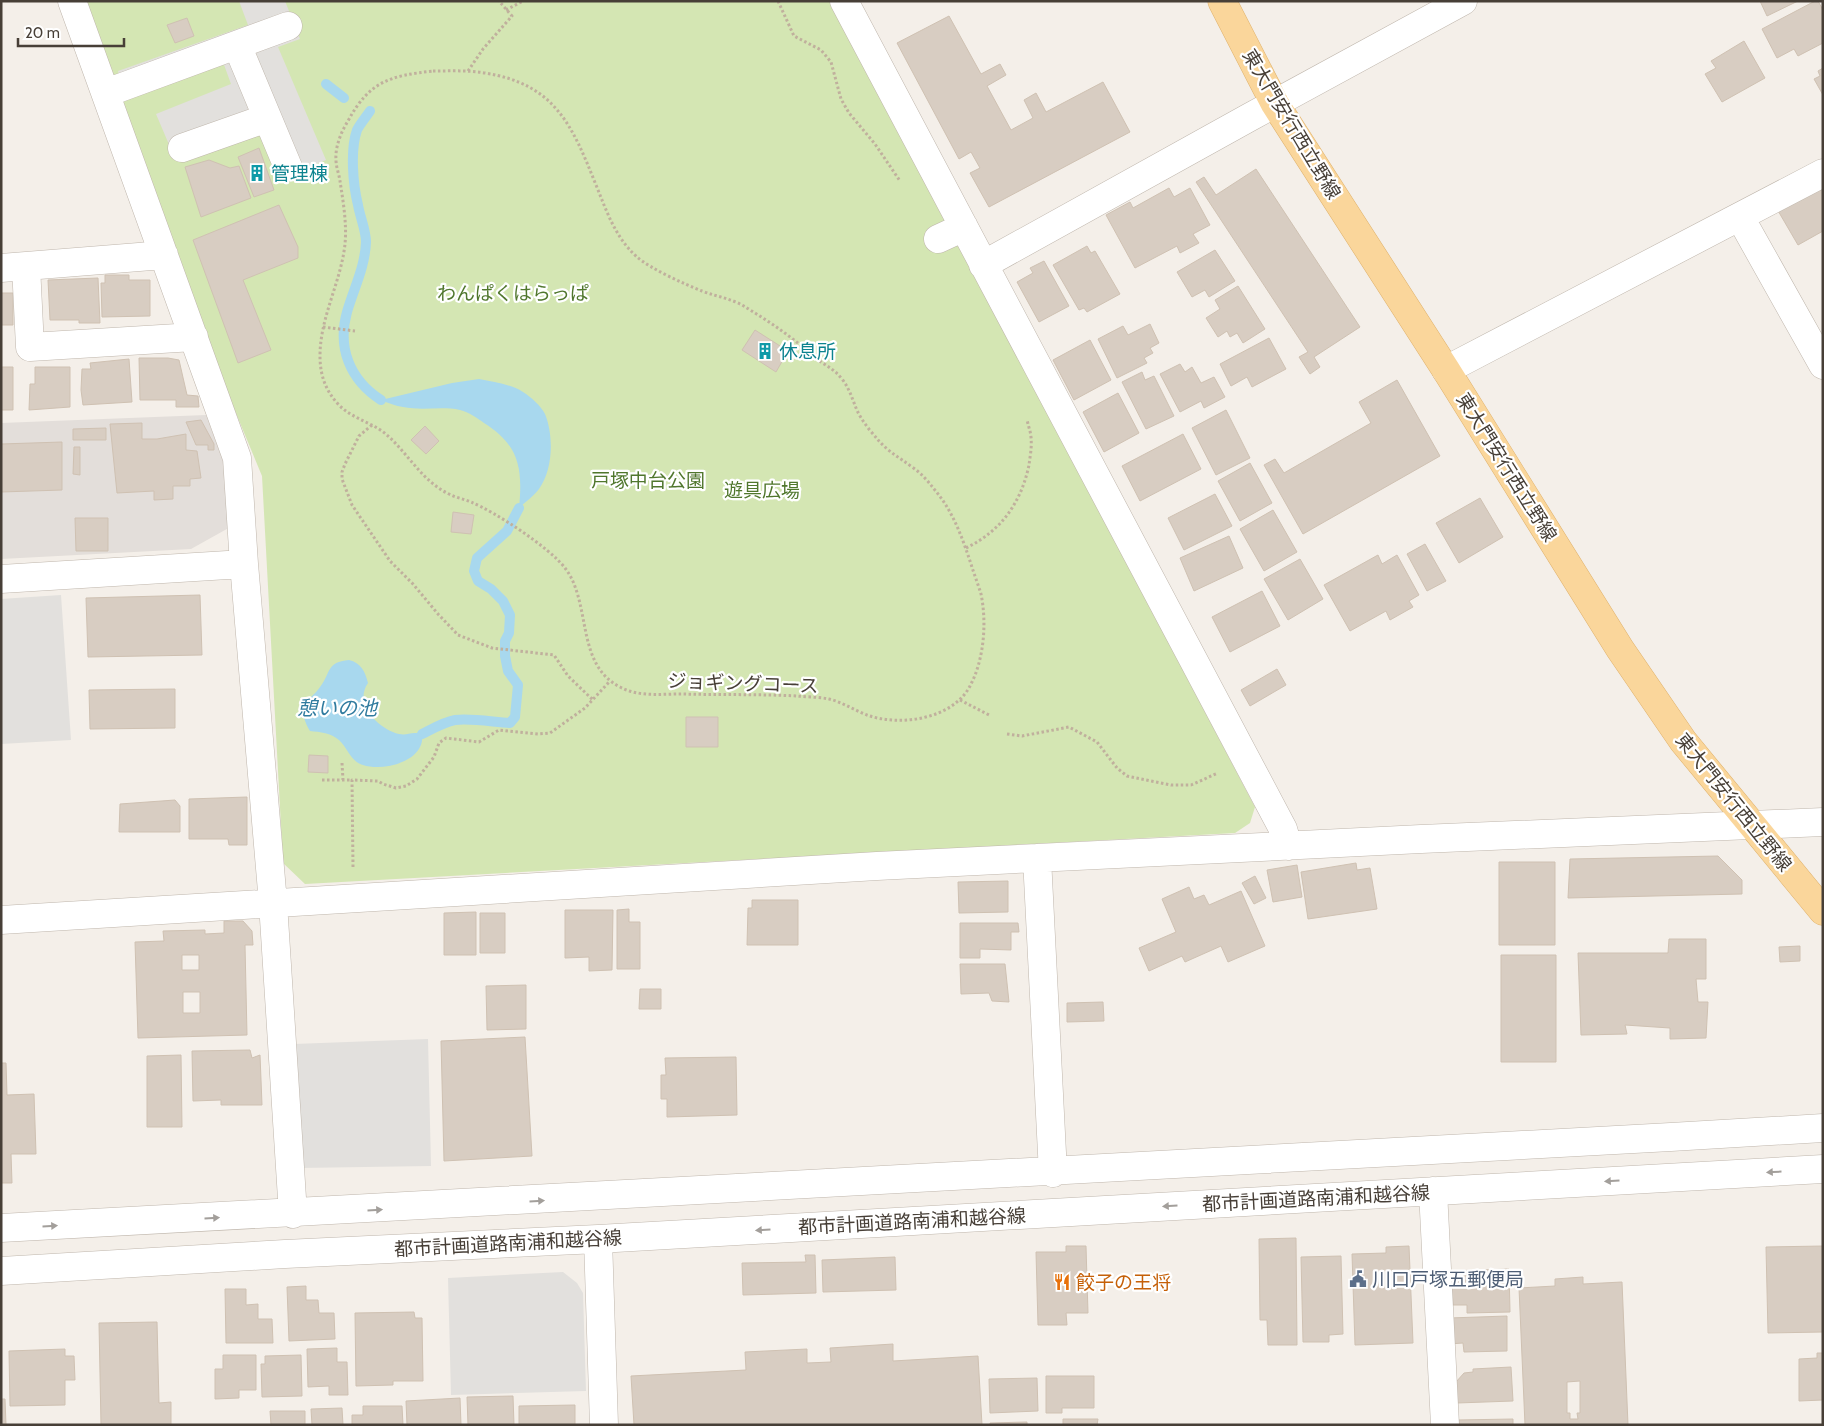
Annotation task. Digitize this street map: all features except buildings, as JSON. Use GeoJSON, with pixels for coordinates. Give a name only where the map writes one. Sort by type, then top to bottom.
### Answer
{"type":"FeatureCollection","features":[{"type":"Feature","properties":{"kind":"main road","name":"東大門安行西立野線"},"geometry":{"type":"LineString","coordinates":[[1222,1],[1275,104],[1446,370],[1620,649],[1683,741],[1823,911]]}},
{"type":"Feature","properties":{"kind":"street"},"geometry":{"type":"LineString","coordinates":[[72,1],[237,458],[244,564],[273,903],[293,1214]]}},
{"type":"Feature","properties":{"kind":"street"},"geometry":{"type":"LineString","coordinates":[[844,1],[1283,829],[1288,846]]}},
{"type":"Feature","properties":{"kind":"street"},"geometry":{"type":"LineString","coordinates":[[983,265],[1464,1]]}},
{"type":"Feature","properties":{"kind":"street"},"geometry":{"type":"LineString","coordinates":[[106,93],[288,26]]}},
{"type":"Feature","properties":{"kind":"street"},"geometry":{"type":"LineString","coordinates":[[237,45],[288,166]]}},
{"type":"Feature","properties":{"kind":"street"},"geometry":{"type":"LineString","coordinates":[[182,148],[267,118]]}},
{"type":"Feature","properties":{"kind":"street"},"geometry":{"type":"LineString","coordinates":[[1446,370],[1823,173]]}},
{"type":"Feature","properties":{"kind":"street"},"geometry":{"type":"LineString","coordinates":[[1740,217],[1823,365]]}},
{"type":"Feature","properties":{"kind":"street"},"geometry":{"type":"LineString","coordinates":[[938,239],[964,227]]}},
{"type":"Feature","properties":{"kind":"street"},"geometry":{"type":"LineString","coordinates":[[164,255],[14,267],[30,347],[194,337]]}},
{"type":"Feature","properties":{"kind":"street"},"geometry":{"type":"LineString","coordinates":[[1,579],[244,564]]}},
{"type":"Feature","properties":{"kind":"street"},"geometry":{"type":"LineString","coordinates":[[1,920],[876,866],[1823,822]]}},
{"type":"Feature","properties":{"kind":"street"},"geometry":{"type":"LineString","coordinates":[[1037,858],[1053,1173]]}},
{"type":"Feature","properties":{"kind":"street","name":"都市計画道路南浦和越谷線"},"geometry":{"type":"LineString","coordinates":[[1,1228],[1053,1173],[1823,1128]]}},
{"type":"Feature","properties":{"kind":"street","name":"都市計画道路南浦和越谷線"},"geometry":{"type":"LineString","coordinates":[[1,1271],[1823,1169]]}},
{"type":"Feature","properties":{"kind":"street"},"geometry":{"type":"LineString","coordinates":[[1433,1192],[1445,1425]]}},
{"type":"Feature","properties":{"kind":"street"},"geometry":{"type":"LineString","coordinates":[[598,1239],[604,1425]]}},
{"type":"Feature","properties":{"kind":"path"},"geometry":{"type":"LineString","coordinates":[[468,72],[483,49],[512,16],[498,1]]}},
{"type":"Feature","properties":{"kind":"path"},"geometry":{"type":"LineString","coordinates":[[506,10],[524,1]]}},
{"type":"Feature","properties":{"kind":"path"},"geometry":{"type":"LineString","coordinates":[[778,1],[794,36],[821,50],[831,62],[840,99],[904,185]]}},
{"type":"Feature","properties":{"kind":"path"},"geometry":{"type":"LineString","coordinates":[[593,700],[568,676],[554,655],[492,648],[458,635],[390,561],[352,505],[345,490],[342,472],[359,436],[372,424],[355,418],[334,399],[324,383],[320,360],[323,327],[346,239],[336,158],[338,145],[349,118],[364,96],[383,81],[399,75],[433,71],[483,72],[519,81],[542,94],[555,106],[568,125],[614,228],[639,258],[653,268],[703,291],[735,300],[792,338],[831,368],[843,380],[855,399],[858,413],[874,436],[892,455],[922,475],[939,495],[952,516],[966,548],[982,599],[983,637],[979,664],[968,690],[960,700],[991,716]]}},
{"type":"Feature","properties":{"kind":"path"},"geometry":{"type":"LineString","coordinates":[[323,327],[355,332]]}},
{"type":"Feature","properties":{"kind":"path","name":"ジョギングコース"},"geometry":{"type":"LineString","coordinates":[[372,424],[388,436],[417,469],[439,488],[505,520],[563,565],[576,587],[594,660],[601,672],[623,690],[637,693],[785,696],[830,700],[869,716],[891,720],[922,719],[950,707],[960,700]]}},
{"type":"Feature","properties":{"kind":"path"},"geometry":{"type":"LineString","coordinates":[[966,548],[980,541],[992,531],[1016,505],[1025,484],[1030,459],[1031,439]]}},
{"type":"Feature","properties":{"kind":"path"},"geometry":{"type":"LineString","coordinates":[[322,780],[378,781],[396,788],[406,786],[417,779],[434,757],[439,743],[446,738],[479,742],[499,730],[538,734],[550,733],[593,700],[610,681]]}},
{"type":"Feature","properties":{"kind":"path"},"geometry":{"type":"LineString","coordinates":[[1007,734],[1022,736],[1069,727],[1097,742],[1117,768],[1127,776],[1171,785],[1190,785],[1212,776]]}},
{"type":"Feature","properties":{"kind":"path"},"geometry":{"type":"LineString","coordinates":[[342,763],[343,780]]}},
{"type":"Feature","properties":{"kind":"path"},"geometry":{"type":"LineString","coordinates":[[352,780],[353,858]]}},
{"type":"Feature","properties":{"kind":"shaded area"},"geometry":{"type":"Polygon","coordinates":[[[239,1],[285,1],[300,39],[278,47],[326,160],[280,178],[260,133],[176,161],[156,114],[231,84],[223,62],[127,97],[118,71],[248,25],[239,1]]]}},
{"type":"Feature","properties":{"kind":"shaded area"},"geometry":{"type":"Polygon","coordinates":[[[206,415],[234,491],[234,525],[191,549],[1,559],[1,423],[206,415]]]}},
{"type":"Feature","properties":{"kind":"shaded area"},"geometry":{"type":"Polygon","coordinates":[[[61,595],[71,740],[1,744],[1,599],[61,595]]]}},
{"type":"Feature","properties":{"kind":"shaded area"},"geometry":{"type":"Polygon","coordinates":[[[428,1039],[431,1166],[299,1168],[294,1044],[428,1039]]]}},
{"type":"Feature","properties":{"kind":"shaded area"},"geometry":{"type":"Polygon","coordinates":[[[563,1272],[577,1283],[583,1293],[586,1391],[451,1395],[448,1278],[563,1272]]]}},
{"type":"Feature","properties":{"kind":"green space","name":"戸塚中台公園"},"geometry":{"type":"Polygon","coordinates":[[[85,1],[831,1],[1255,807],[1250,823],[1235,833],[305,884],[283,863],[262,476],[223,382],[85,1]]]}},
{"type":"Feature","properties":{"kind":"water"},"geometry":{"type":"Polygon","coordinates":[[[479,379],[507,385],[523,392],[541,408],[548,423],[551,453],[544,481],[532,497],[519,508],[519,469],[512,449],[496,431],[473,415],[460,410],[446,408],[417,409],[381,400],[452,383],[479,379]]]}},
{"type":"Feature","properties":{"kind":"water","name":"憩いの池"},"geometry":{"type":"Polygon","coordinates":[[[349,660],[362,668],[368,683],[364,691],[366,707],[376,721],[399,734],[422,734],[421,743],[411,758],[382,767],[363,765],[355,761],[336,738],[325,733],[310,731],[304,714],[307,702],[336,663],[349,660]]]}},
{"type":"Feature","properties":{"kind":"waterway"},"geometry":{"type":"LineString","coordinates":[[326,84],[344,98]]}},
{"type":"Feature","properties":{"kind":"waterway"},"geometry":{"type":"LineString","coordinates":[[370,111],[357,130],[355,138],[353,168],[355,188],[366,242],[361,269],[344,325],[344,338],[345,350],[354,373],[361,383],[381,400]]}},
{"type":"Feature","properties":{"kind":"waterway"},"geometry":{"type":"LineString","coordinates":[[422,734],[455,720],[510,723],[515,717],[518,685],[508,671],[505,656],[505,641],[509,633],[510,615],[503,601],[491,589],[478,581],[474,571],[477,558],[507,531],[519,508]]}},
{"type":"Feature","properties":{"kind":"place","name":"管理棟"},"geometry":{"type":"Point","coordinates":[257,173]}},
{"type":"Feature","properties":{"kind":"place","name":"休息所"},"geometry":{"type":"Point","coordinates":[765,351]}},
{"type":"Feature","properties":{"kind":"place","name":"川口戸塚五郵便局"},"geometry":{"type":"Point","coordinates":[1358,1279]}},
{"type":"Feature","properties":{"kind":"place","name":"餃子の王将"},"geometry":{"type":"Point","coordinates":[1062,1282]}},
{"type":"Feature","properties":{"kind":"park label","name":"わんぱくはらっぱ"},"geometry":{"type":"Point","coordinates":[513,293]}},
{"type":"Feature","properties":{"kind":"park label","name":"遊具広場"},"geometry":{"type":"Point","coordinates":[762,490]}}]}
